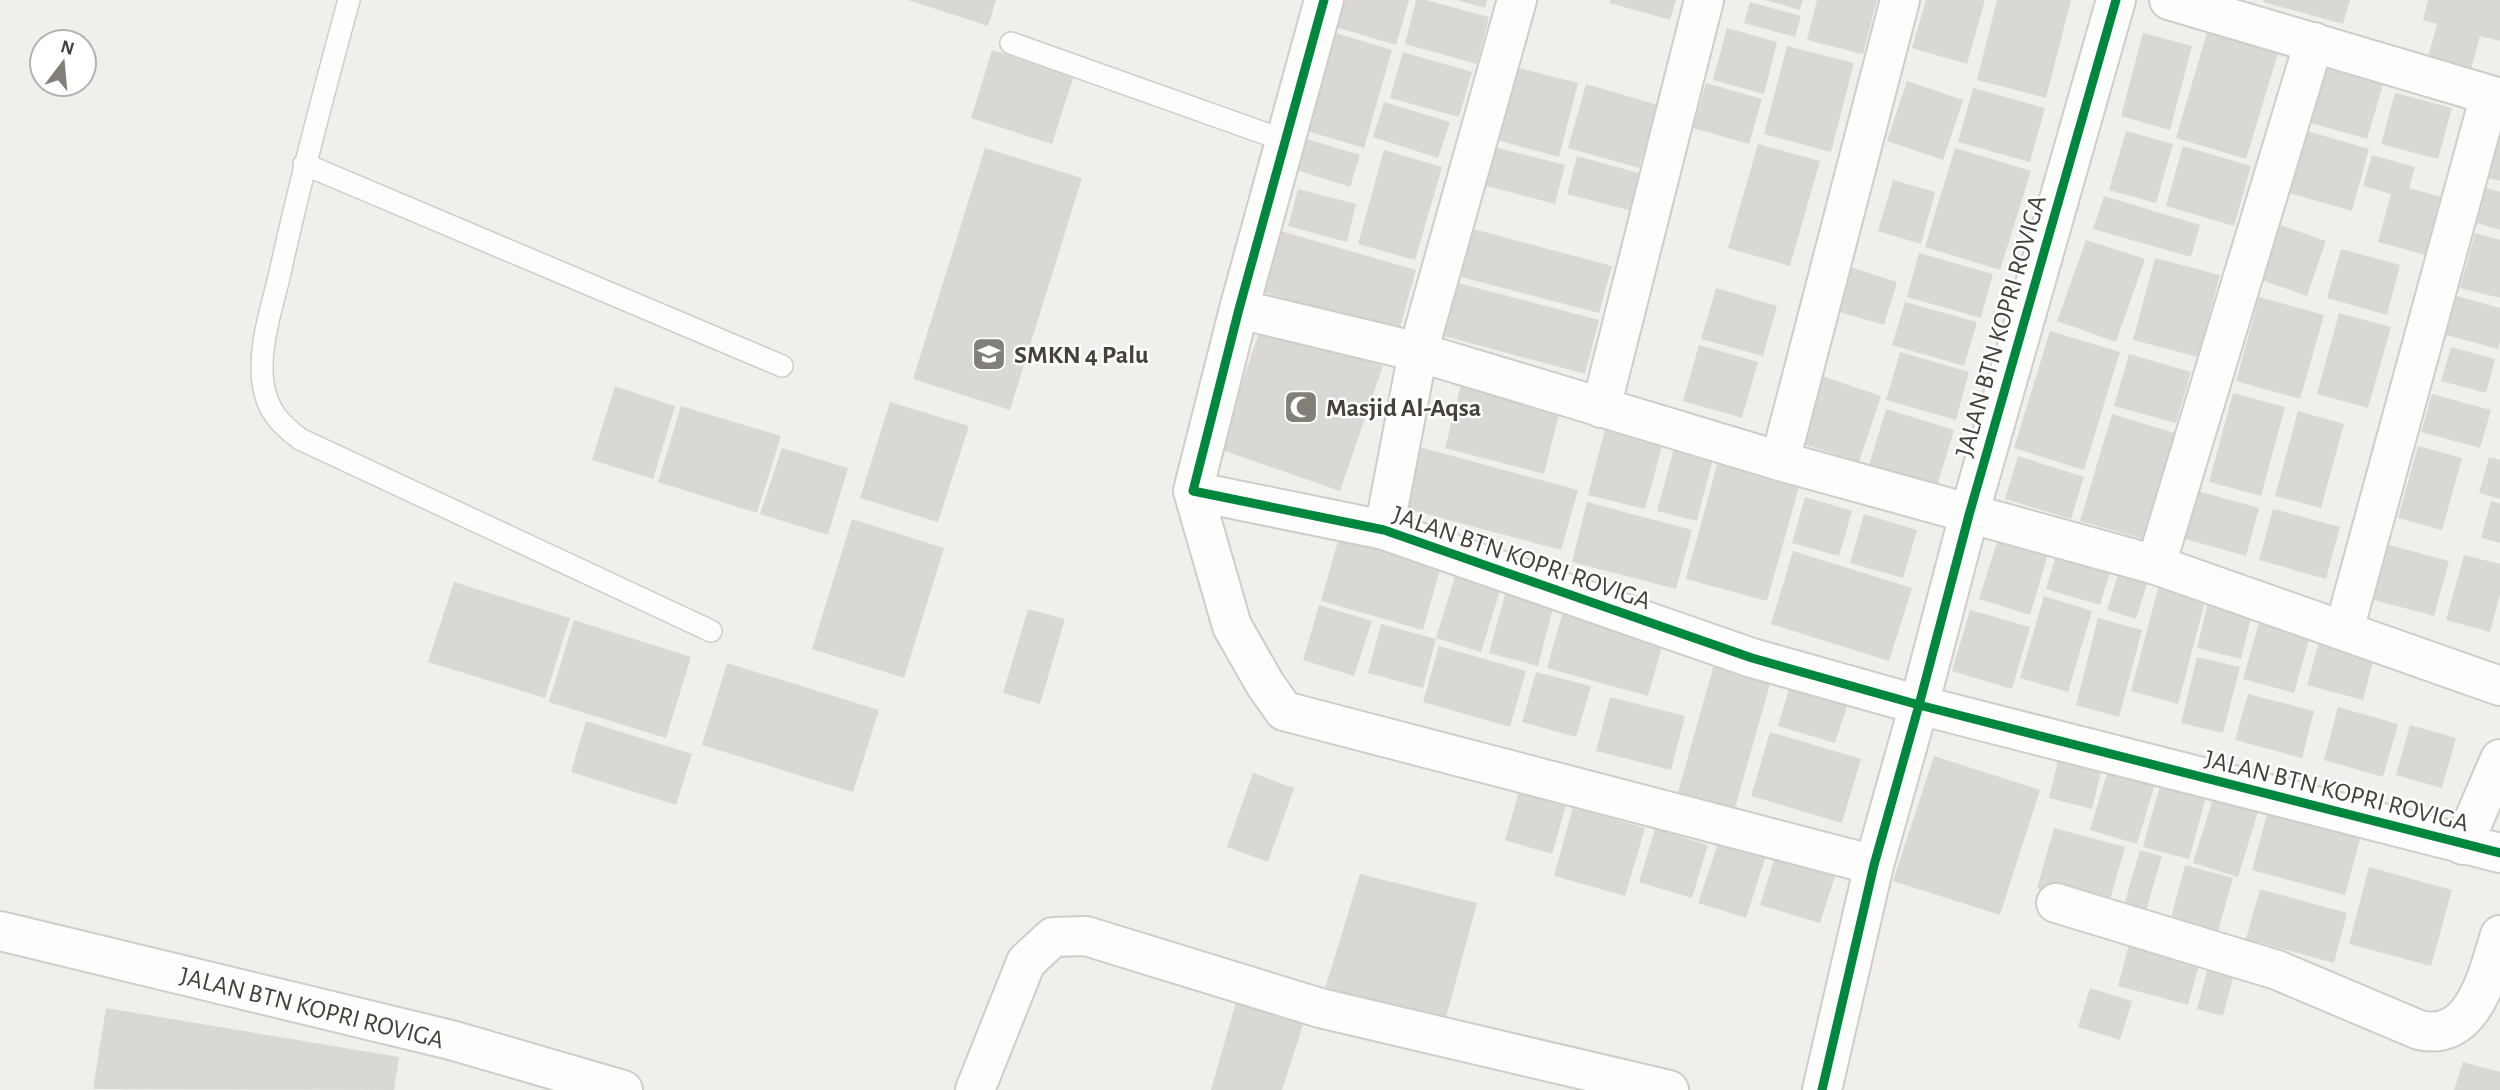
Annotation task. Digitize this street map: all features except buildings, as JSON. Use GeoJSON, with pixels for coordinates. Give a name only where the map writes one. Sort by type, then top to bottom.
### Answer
{"type":"FeatureCollection","features":[{"type":"Feature","properties":{"kind":"street"},"geometry":{"type":"LineString","coordinates":[[1324,0],[1192,491],[1232,626],[1265,684],[1284,711],[1874,864]]}},
{"type":"Feature","properties":{"kind":"street"},"geometry":{"type":"LineString","coordinates":[[1384,530],[1418,352],[1517,0]]}},
{"type":"Feature","properties":{"kind":"street"},"geometry":{"type":"LineString","coordinates":[[1601,408],[1704,0]]}},
{"type":"Feature","properties":{"kind":"street"},"geometry":{"type":"LineString","coordinates":[[1780,461],[1900,0]]}},
{"type":"Feature","properties":{"kind":"street","name":"JALAN BTN KOPRI ROVIGA"},"geometry":{"type":"LineString","coordinates":[[1822,1090],[1874,864],[1969,515],[2116,0]]}},
{"type":"Feature","properties":{"kind":"street"},"geometry":{"type":"LineString","coordinates":[[2169,0],[2249,11],[2314,42],[2495,97],[2344,630]]}},
{"type":"Feature","properties":{"kind":"street"},"geometry":{"type":"LineString","coordinates":[[2156,565],[2314,42]]}},
{"type":"Feature","properties":{"kind":"street"},"geometry":{"type":"LineString","coordinates":[[1239,309],[1418,352],[1780,461],[2156,565],[2500,686]]}},
{"type":"Feature","properties":{"kind":"street","name":"JALAN BTN KOPRI ROVIGA"},"geometry":{"type":"LineString","coordinates":[[1192,491],[1384,530],[1752,658],[1919,705],[2500,853]]}},
{"type":"Feature","properties":{"kind":"street"},"geometry":{"type":"LineString","coordinates":[[2463,845],[2500,759]]}},
{"type":"Feature","properties":{"kind":"street"},"geometry":{"type":"LineString","coordinates":[[2056,903],[2277,970],[2431,1033],[2446,1030],[2461,1021],[2476,1005],[2500,935]]}},
{"type":"Feature","properties":{"kind":"street","name":"JALAN BTN KOPRI ROVIGA"},"geometry":{"type":"LineString","coordinates":[[0,931],[451,1041],[623,1090]]}},
{"type":"Feature","properties":{"kind":"street"},"geometry":{"type":"LineString","coordinates":[[975,1090],[1027,962],[1053,937],[1075,936],[1086,936],[1320,1008],[1669,1090]]}},
{"type":"Feature","properties":{"kind":"lane"},"geometry":{"type":"LineString","coordinates":[[349,0],[304,164],[263,349],[263,383],[270,407],[279,423],[300,439],[711,631]]}},
{"type":"Feature","properties":{"kind":"lane"},"geometry":{"type":"LineString","coordinates":[[1012,43],[1286,141]]}},
{"type":"Feature","properties":{"kind":"lane"},"geometry":{"type":"LineString","coordinates":[[304,164],[782,366]]}},
{"type":"Feature","properties":{"kind":"cycle path"},"geometry":{"type":"LineString","coordinates":[[1324,0],[1239,309],[1193,491],[1384,530],[1752,658],[1919,705],[2500,853]]}},
{"type":"Feature","properties":{"kind":"cycle path"},"geometry":{"type":"LineString","coordinates":[[1822,1090],[1874,865],[1969,515],[2116,0]]}},
{"type":"Feature","properties":{"kind":"place","name":"SMKN 4 Palu"},"geometry":{"type":"Point","coordinates":[989,354]}},
{"type":"Feature","properties":{"kind":"place","name":"Masjid Al-Aqsa"},"geometry":{"type":"Point","coordinates":[1301,407]}}]}
